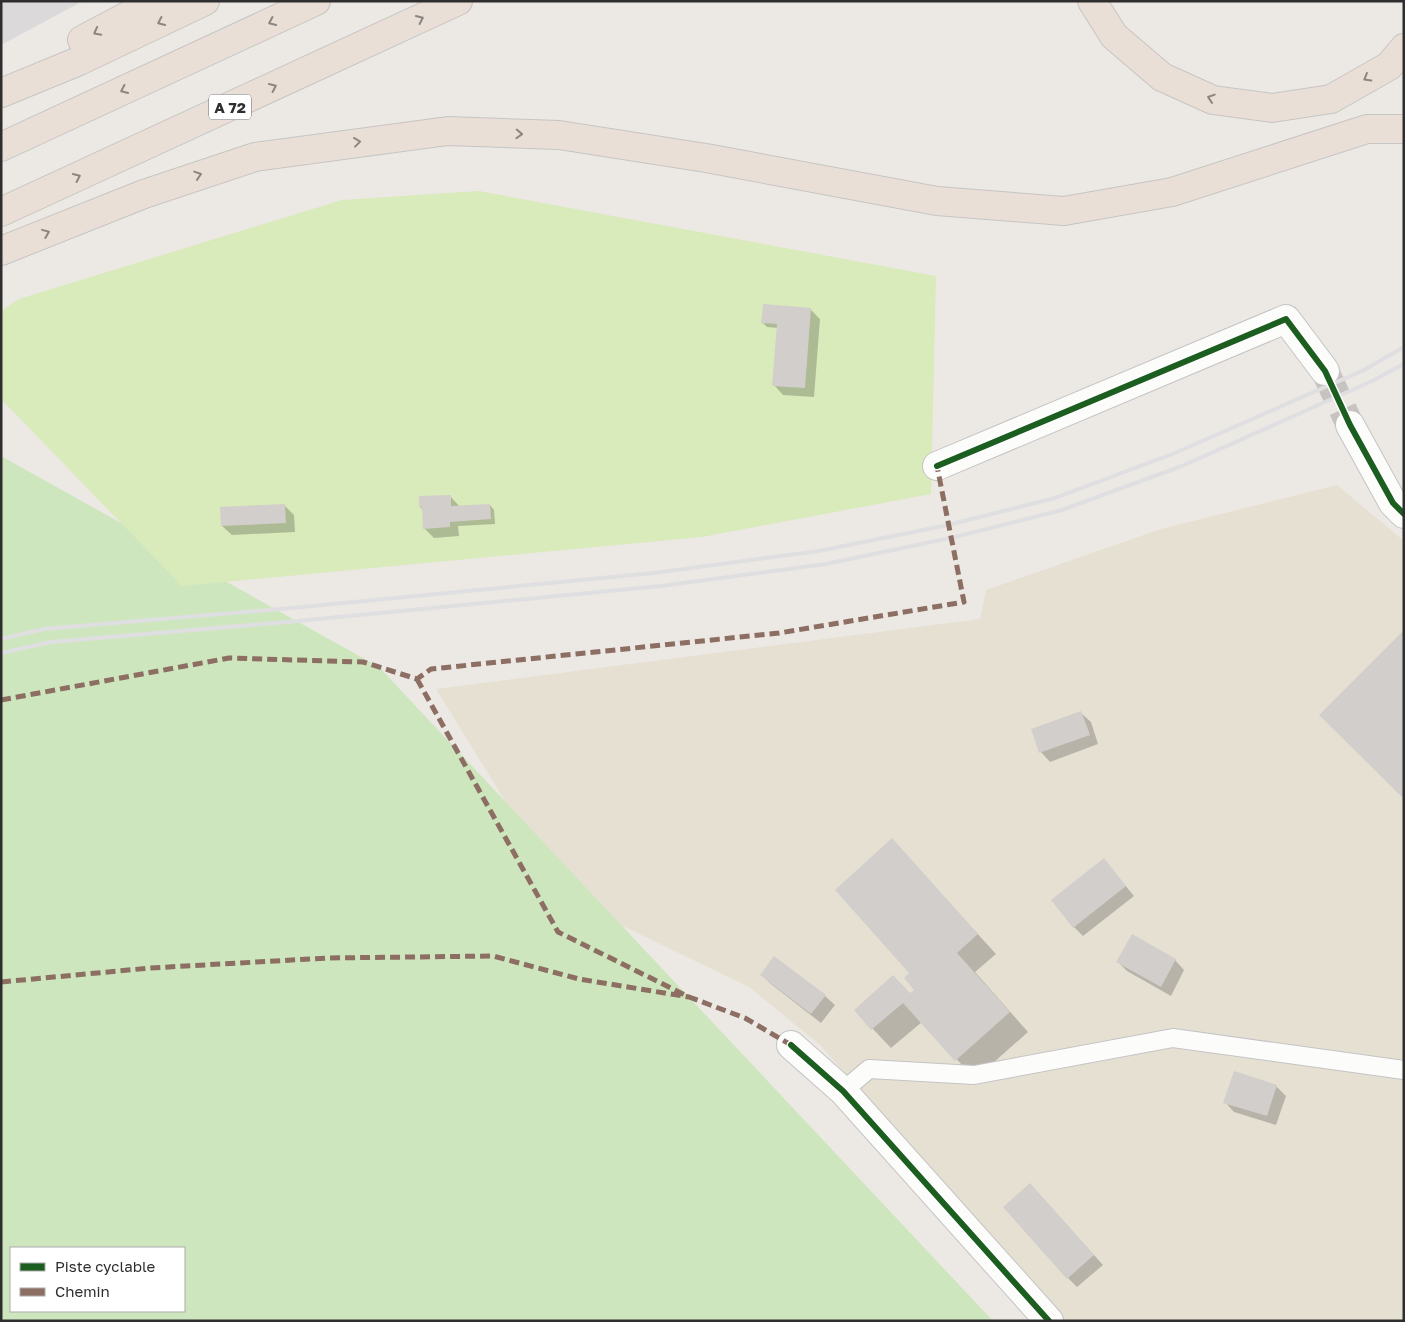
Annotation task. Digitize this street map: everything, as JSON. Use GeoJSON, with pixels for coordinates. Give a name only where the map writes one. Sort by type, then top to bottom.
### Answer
{"type":"FeatureCollection","features":[{"type":"Feature","properties":{"kind":"highway"},"geometry":{"type":"LineString","coordinates":[[1,90],[62,51],[156,1]]}},
{"type":"Feature","properties":{"kind":"highway"},"geometry":{"type":"LineString","coordinates":[[1,94],[79,61],[205,1]]}},
{"type":"Feature","properties":{"kind":"highway"},"geometry":{"type":"LineString","coordinates":[[1,147],[316,1]]}},
{"type":"Feature","properties":{"kind":"highway","name":"A 72"},"geometry":{"type":"LineString","coordinates":[[1,212],[458,1]]}},
{"type":"Feature","properties":{"kind":"highway"},"geometry":{"type":"LineString","coordinates":[[1092,1],[1114,36],[1162,77],[1213,100],[1272,108],[1331,99],[1389,66],[1404,48]]}},
{"type":"Feature","properties":{"kind":"highway"},"geometry":{"type":"LineString","coordinates":[[1,252],[144,194],[255,157],[448,131],[559,135],[706,158],[937,201],[1064,211],[1172,192],[1367,129],[1404,109]]}},
{"type":"Feature","properties":{"kind":"highway"},"geometry":{"type":"LineString","coordinates":[[1367,129],[1404,129]]}},
{"type":"Feature","properties":{"kind":"street"},"geometry":{"type":"LineString","coordinates":[[937,466],[1286,319],[1325,372]]}},
{"type":"Feature","properties":{"kind":"street"},"geometry":{"type":"LineString","coordinates":[[1350,425],[1393,503],[1404,514]]}},
{"type":"Feature","properties":{"kind":"street"},"geometry":{"type":"LineString","coordinates":[[792,1045],[843,1091],[1049,1321]]}},
{"type":"Feature","properties":{"kind":"lane"},"geometry":{"type":"LineString","coordinates":[[843,1091],[869,1069],[974,1075],[1173,1038],[1404,1070]]}},
{"type":"Feature","properties":{"kind":"shaded area"},"geometry":{"type":"Polygon","coordinates":[[[1,1],[83,1],[1,45],[1,1]]]}},
{"type":"Feature","properties":{"kind":"shaded area"},"geometry":{"type":"Polygon","coordinates":[[[1337,485],[1404,541],[1404,1321],[1064,1321],[820,1045],[749,987],[565,898],[436,689],[980,619],[986,590],[1161,529],[1337,485]]]}},
{"type":"Feature","properties":{"kind":"green space"},"geometry":{"type":"Polygon","coordinates":[[[479,191],[936,276],[931,494],[702,537],[182,586],[1,399],[1,311],[19,299],[342,200],[479,191]]]}},
{"type":"Feature","properties":{"kind":"green space"},"geometry":{"type":"Polygon","coordinates":[[[1,456],[379,667],[993,1321],[1,1321],[1,456]]]}},
{"type":"Feature","properties":{"kind":"building"},"geometry":{"type":"Polygon","coordinates":[[[763,304],[811,308],[805,388],[772,386],[777,324],[761,323],[763,304]]]}},
{"type":"Feature","properties":{"kind":"building"},"geometry":{"type":"Polygon","coordinates":[[[451,495],[451,506],[490,504],[491,519],[450,522],[450,527],[423,529],[422,507],[419,507],[419,496],[451,495]]]}},
{"type":"Feature","properties":{"kind":"building"},"geometry":{"type":"Polygon","coordinates":[[[285,504],[286,523],[221,526],[220,507],[285,504]]]}},
{"type":"Feature","properties":{"kind":"building"},"geometry":{"type":"Polygon","coordinates":[[[1404,630],[1404,799],[1319,715],[1404,630]]]}},
{"type":"Feature","properties":{"kind":"building"},"geometry":{"type":"Polygon","coordinates":[[[1081,711],[1090,735],[1039,753],[1031,729],[1081,711]]]}},
{"type":"Feature","properties":{"kind":"building"},"geometry":{"type":"Polygon","coordinates":[[[892,838],[978,934],[957,953],[1010,1012],[955,1061],[903,1003],[871,1030],[854,1010],[893,975],[910,993],[914,990],[904,978],[909,973],[835,890],[892,838]]]}},
{"type":"Feature","properties":{"kind":"building"},"geometry":{"type":"Polygon","coordinates":[[[1104,858],[1126,886],[1073,928],[1051,900],[1104,858]]]}},
{"type":"Feature","properties":{"kind":"building"},"geometry":{"type":"Polygon","coordinates":[[[1132,934],[1176,959],[1161,987],[1116,962],[1132,934]]]}},
{"type":"Feature","properties":{"kind":"building"},"geometry":{"type":"Polygon","coordinates":[[[774,956],[826,995],[811,1014],[760,975],[774,956]]]}},
{"type":"Feature","properties":{"kind":"building"},"geometry":{"type":"Polygon","coordinates":[[[1234,1071],[1277,1085],[1267,1116],[1223,1103],[1234,1071]]]}},
{"type":"Feature","properties":{"kind":"building"},"geometry":{"type":"Polygon","coordinates":[[[1030,1183],[1094,1255],[1067,1279],[1003,1207],[1030,1183]]]}},
{"type":"Feature","properties":{"kind":"tunnel"},"geometry":{"type":"LineString","coordinates":[[1325,371],[1350,425]]}},
{"type":"Feature","properties":{"kind":"railway"},"geometry":{"type":"LineString","coordinates":[[1,639],[44,629],[281,609],[654,573],[819,551],[948,525],[1055,498],[1175,453],[1364,370],[1404,347]]}},
{"type":"Feature","properties":{"kind":"railway"},"geometry":{"type":"LineString","coordinates":[[1,653],[51,642],[287,622],[661,586],[826,564],[955,537],[1062,510],[1182,466],[1370,382],[1404,364]]}},
{"type":"Feature","properties":{"kind":"marked path"},"geometry":{"type":"LineString","coordinates":[[1,700],[229,658],[363,662],[417,679],[431,669],[779,633],[964,602],[937,466]]}},
{"type":"Feature","properties":{"kind":"marked path"},"geometry":{"type":"LineString","coordinates":[[417,679],[558,932],[689,997],[745,1018],[791,1045]]}},
{"type":"Feature","properties":{"kind":"marked path"},"geometry":{"type":"LineString","coordinates":[[1,982],[150,968],[328,958],[493,956],[579,979],[689,997]]}},
{"type":"Feature","properties":{"kind":"cycle path"},"geometry":{"type":"LineString","coordinates":[[937,466],[1286,319],[1325,371],[1350,425],[1393,503],[1404,514]]}},
{"type":"Feature","properties":{"kind":"cycle path"},"geometry":{"type":"LineString","coordinates":[[791,1045],[843,1091],[1049,1321]]}}]}
